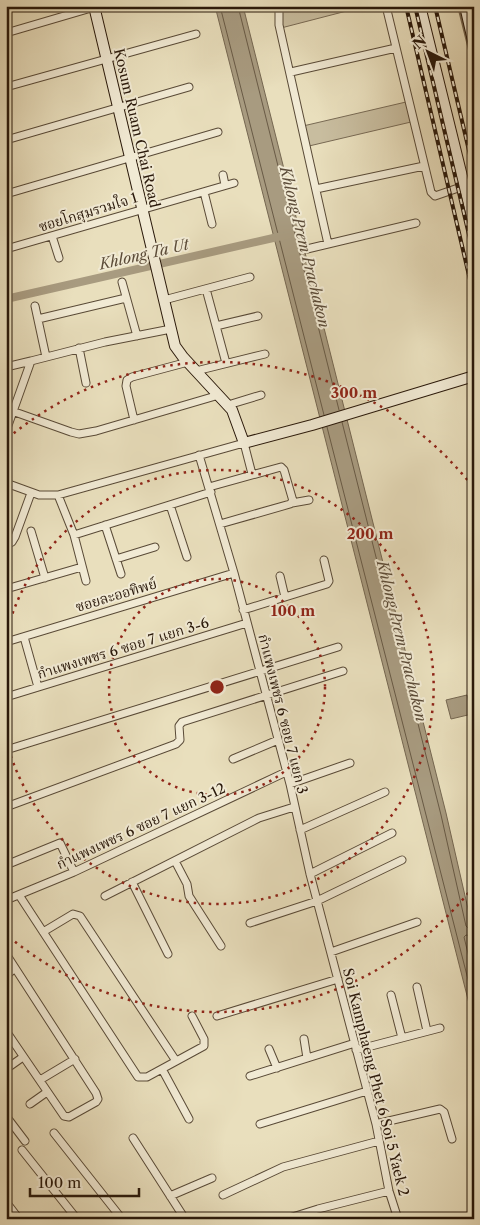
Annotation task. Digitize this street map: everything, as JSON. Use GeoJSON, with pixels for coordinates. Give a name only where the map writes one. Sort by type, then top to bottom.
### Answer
{"type":"FeatureCollection","features":[{"type":"Feature","properties":{"kind":"street"},"geometry":{"type":"LineString","coordinates":[[279,6],[280,26],[291,72],[299,120],[328,244]]}},
{"type":"Feature","properties":{"kind":"street"},"geometry":{"type":"LineString","coordinates":[[386,6],[428,184],[435,196],[464,186]]}},
{"type":"Feature","properties":{"kind":"street"},"geometry":{"type":"LineString","coordinates":[[420,6],[474,224]]}},
{"type":"Feature","properties":{"kind":"street"},"geometry":{"type":"LineString","coordinates":[[464,6],[474,45]]}},
{"type":"Feature","properties":{"kind":"street"},"geometry":{"type":"LineString","coordinates":[[473,6],[474,11]]}},
{"type":"Feature","properties":{"kind":"street"},"geometry":{"type":"LineString","coordinates":[[6,33],[96,7]]}},
{"type":"Feature","properties":{"kind":"street","name":"Kosum Ruam Chai Road"},"geometry":{"type":"LineString","coordinates":[[96,7],[106,58],[176,346],[234,413],[244,443]]}},
{"type":"Feature","properties":{"kind":"street"},"geometry":{"type":"LineString","coordinates":[[6,87],[196,34]]}},
{"type":"Feature","properties":{"kind":"street"},"geometry":{"type":"LineString","coordinates":[[291,72],[396,48]]}},
{"type":"Feature","properties":{"kind":"street"},"geometry":{"type":"LineString","coordinates":[[6,140],[189,87]]}},
{"type":"Feature","properties":{"kind":"street"},"geometry":{"type":"LineString","coordinates":[[6,194],[218,132]]}},
{"type":"Feature","properties":{"kind":"street"},"geometry":{"type":"LineString","coordinates":[[316,189],[424,166]]}},
{"type":"Feature","properties":{"kind":"street"},"geometry":{"type":"LineString","coordinates":[[223,175],[225,185]]}},
{"type":"Feature","properties":{"kind":"street","name":"ซอยโกสุมรวมใจ 1"},"geometry":{"type":"LineString","coordinates":[[6,249],[234,183]]}},
{"type":"Feature","properties":{"kind":"street"},"geometry":{"type":"LineString","coordinates":[[204,192],[212,224]]}},
{"type":"Feature","properties":{"kind":"street"},"geometry":{"type":"LineString","coordinates":[[307,249],[416,223]]}},
{"type":"Feature","properties":{"kind":"street"},"geometry":{"type":"LineString","coordinates":[[52,236],[59,258]]}},
{"type":"Feature","properties":{"kind":"street"},"geometry":{"type":"LineString","coordinates":[[164,300],[250,277]]}},
{"type":"Feature","properties":{"kind":"street"},"geometry":{"type":"LineString","coordinates":[[122,282],[137,336]]}},
{"type":"Feature","properties":{"kind":"street"},"geometry":{"type":"LineString","coordinates":[[206,289],[226,363]]}},
{"type":"Feature","properties":{"kind":"street"},"geometry":{"type":"LineString","coordinates":[[38,319],[126,298]]}},
{"type":"Feature","properties":{"kind":"street"},"geometry":{"type":"LineString","coordinates":[[35,306],[46,356]]}},
{"type":"Feature","properties":{"kind":"street"},"geometry":{"type":"LineString","coordinates":[[216,326],[258,316]]}},
{"type":"Feature","properties":{"kind":"street"},"geometry":{"type":"LineString","coordinates":[[7,364],[31,361],[79,348],[171,329]]}},
{"type":"Feature","properties":{"kind":"street"},"geometry":{"type":"LineString","coordinates":[[79,348],[86,383]]}},
{"type":"Feature","properties":{"kind":"street"},"geometry":{"type":"LineString","coordinates":[[196,371],[265,354]]}},
{"type":"Feature","properties":{"kind":"street"},"geometry":{"type":"LineString","coordinates":[[7,427],[31,361]]}},
{"type":"Feature","properties":{"kind":"street"},"geometry":{"type":"LineString","coordinates":[[134,420],[126,386],[128,380],[132,377],[188,362]]}},
{"type":"Feature","properties":{"kind":"street"},"geometry":{"type":"LineString","coordinates":[[6,484],[31,493],[48,496],[58,495],[317,424],[474,376]]}},
{"type":"Feature","properties":{"kind":"street"},"geometry":{"type":"LineString","coordinates":[[12,411],[79,434],[96,431],[219,395]]}},
{"type":"Feature","properties":{"kind":"street"},"geometry":{"type":"LineString","coordinates":[[228,405],[261,395]]}},
{"type":"Feature","properties":{"kind":"street"},"geometry":{"type":"LineString","coordinates":[[244,443],[252,474]]}},
{"type":"Feature","properties":{"kind":"street","name":"กำแพงเพชร 6 ซอย 7 แยก 3"},"geometry":{"type":"LineString","coordinates":[[199,455],[260,670],[331,952]]}},
{"type":"Feature","properties":{"kind":"street"},"geometry":{"type":"LineString","coordinates":[[74,535],[170,505],[252,474],[281,467],[284,470],[292,503]]}},
{"type":"Feature","properties":{"kind":"street"},"geometry":{"type":"LineString","coordinates":[[6,544],[12,542],[15,537],[31,493]]}},
{"type":"Feature","properties":{"kind":"street"},"geometry":{"type":"LineString","coordinates":[[58,495],[74,535],[86,581]]}},
{"type":"Feature","properties":{"kind":"street"},"geometry":{"type":"LineString","coordinates":[[220,524],[292,503],[309,500]]}},
{"type":"Feature","properties":{"kind":"street"},"geometry":{"type":"LineString","coordinates":[[170,505],[187,557]]}},
{"type":"Feature","properties":{"kind":"street"},"geometry":{"type":"LineString","coordinates":[[106,525],[121,574]]}},
{"type":"Feature","properties":{"kind":"street"},"geometry":{"type":"LineString","coordinates":[[31,531],[45,578]]}},
{"type":"Feature","properties":{"kind":"street"},"geometry":{"type":"LineString","coordinates":[[116,559],[155,547]]}},
{"type":"Feature","properties":{"kind":"street"},"geometry":{"type":"LineString","coordinates":[[243,610],[327,584],[324,560]]}},
{"type":"Feature","properties":{"kind":"street"},"geometry":{"type":"LineString","coordinates":[[6,589],[82,567]]}},
{"type":"Feature","properties":{"kind":"street","name":"ซอยละออทิพย์"},"geometry":{"type":"LineString","coordinates":[[6,642],[234,573]]}},
{"type":"Feature","properties":{"kind":"street"},"geometry":{"type":"LineString","coordinates":[[280,576],[285,598]]}},
{"type":"Feature","properties":{"kind":"street","name":"กำแพงเพชร 6 ซอย 7 แยก 3-6"},"geometry":{"type":"LineString","coordinates":[[6,697],[247,623]]}},
{"type":"Feature","properties":{"kind":"street"},"geometry":{"type":"LineString","coordinates":[[24,637],[38,687]]}},
{"type":"Feature","properties":{"kind":"street"},"geometry":{"type":"LineString","coordinates":[[6,750],[338,647]]}},
{"type":"Feature","properties":{"kind":"street"},"geometry":{"type":"LineString","coordinates":[[6,807],[176,744],[180,740],[180,724],[343,671]]}},
{"type":"Feature","properties":{"kind":"street"},"geometry":{"type":"LineString","coordinates":[[232,759],[278,740]]}},
{"type":"Feature","properties":{"kind":"street"},"geometry":{"type":"LineString","coordinates":[[290,784],[350,763]]}},
{"type":"Feature","properties":{"kind":"street","name":"กำแพงเพชร 6 ซอย 7 แยก 3-12"},"geometry":{"type":"LineString","coordinates":[[6,900],[74,872],[286,772]]}},
{"type":"Feature","properties":{"kind":"street"},"geometry":{"type":"LineString","coordinates":[[300,830],[385,792]]}},
{"type":"Feature","properties":{"kind":"street"},"geometry":{"type":"LineString","coordinates":[[105,896],[259,818],[294,807]]}},
{"type":"Feature","properties":{"kind":"street"},"geometry":{"type":"LineString","coordinates":[[310,874],[392,833]]}},
{"type":"Feature","properties":{"kind":"street"},"geometry":{"type":"LineString","coordinates":[[6,865],[60,844],[74,872]]}},
{"type":"Feature","properties":{"kind":"street"},"geometry":{"type":"LineString","coordinates":[[250,923],[317,901],[402,860]]}},
{"type":"Feature","properties":{"kind":"street"},"geometry":{"type":"LineString","coordinates":[[175,861],[187,884],[189,896],[221,946]]}},
{"type":"Feature","properties":{"kind":"street"},"geometry":{"type":"LineString","coordinates":[[132,882],[168,954]]}},
{"type":"Feature","properties":{"kind":"street"},"geometry":{"type":"LineString","coordinates":[[19,895],[136,1075],[143,1078],[204,1046],[204,1040],[192,1016]]}},
{"type":"Feature","properties":{"kind":"street"},"geometry":{"type":"LineString","coordinates":[[43,932],[72,914],[80,916],[176,1062]]}},
{"type":"Feature","properties":{"kind":"street"},"geometry":{"type":"LineString","coordinates":[[331,952],[417,922]]}},
{"type":"Feature","properties":{"kind":"street","name":"Soi Kamphaeng Phet 6 Soi 5 Yaek 2"},"geometry":{"type":"LineString","coordinates":[[331,952],[376,1124],[389,1191],[398,1219]]}},
{"type":"Feature","properties":{"kind":"street"},"geometry":{"type":"LineString","coordinates":[[6,954],[98,1096],[96,1102],[69,1117],[62,1113],[6,1032]]}},
{"type":"Feature","properties":{"kind":"street"},"geometry":{"type":"LineString","coordinates":[[6,976],[15,968]]}},
{"type":"Feature","properties":{"kind":"street"},"geometry":{"type":"LineString","coordinates":[[217,1016],[338,979]]}},
{"type":"Feature","properties":{"kind":"street"},"geometry":{"type":"LineString","coordinates":[[417,987],[428,1031]]}},
{"type":"Feature","properties":{"kind":"street"},"geometry":{"type":"LineString","coordinates":[[391,995],[402,1038]]}},
{"type":"Feature","properties":{"kind":"street"},"geometry":{"type":"LineString","coordinates":[[250,1076],[355,1046],[402,1038],[440,1028]]}},
{"type":"Feature","properties":{"kind":"street"},"geometry":{"type":"LineString","coordinates":[[304,1040],[308,1058]]}},
{"type":"Feature","properties":{"kind":"street"},"geometry":{"type":"LineString","coordinates":[[269,1049],[277,1068]]}},
{"type":"Feature","properties":{"kind":"street"},"geometry":{"type":"LineString","coordinates":[[6,1069],[23,1057]]}},
{"type":"Feature","properties":{"kind":"street"},"geometry":{"type":"LineString","coordinates":[[40,1080],[75,1059]]}},
{"type":"Feature","properties":{"kind":"street"},"geometry":{"type":"LineString","coordinates":[[162,1069],[189,1119]]}},
{"type":"Feature","properties":{"kind":"street"},"geometry":{"type":"LineString","coordinates":[[260,1124],[367,1091]]}},
{"type":"Feature","properties":{"kind":"street"},"geometry":{"type":"LineString","coordinates":[[30,1104],[47,1092]]}},
{"type":"Feature","properties":{"kind":"street"},"geometry":{"type":"LineString","coordinates":[[376,1124],[440,1109],[444,1112],[452,1139]]}},
{"type":"Feature","properties":{"kind":"street"},"geometry":{"type":"LineString","coordinates":[[6,1116],[25,1141]]}},
{"type":"Feature","properties":{"kind":"street"},"geometry":{"type":"LineString","coordinates":[[54,1133],[120,1218]]}},
{"type":"Feature","properties":{"kind":"street"},"geometry":{"type":"LineString","coordinates":[[133,1138],[185,1219]]}},
{"type":"Feature","properties":{"kind":"street"},"geometry":{"type":"LineString","coordinates":[[223,1195],[283,1167],[379,1141]]}},
{"type":"Feature","properties":{"kind":"street"},"geometry":{"type":"LineString","coordinates":[[22,1150],[77,1219]]}},
{"type":"Feature","properties":{"kind":"street"},"geometry":{"type":"LineString","coordinates":[[170,1196],[212,1178]]}},
{"type":"Feature","properties":{"kind":"street"},"geometry":{"type":"LineString","coordinates":[[286,1219],[389,1191]]}},
{"type":"Feature","properties":{"kind":"street"},"geometry":{"type":"LineString","coordinates":[[6,1202],[19,1219]]}},
{"type":"Feature","properties":{"kind":"shaded area"},"geometry":{"type":"Polygon","coordinates":[[[279,6],[366,6],[281,28],[279,6]]]}},
{"type":"Feature","properties":{"kind":"shaded area"},"geometry":{"type":"Polygon","coordinates":[[[406,102],[411,122],[309,146],[303,126],[406,102]]]}},
{"type":"Feature","properties":{"kind":"water","name":"Khlong Prem Prachakon"},"geometry":{"type":"Polygon","coordinates":[[[215,6],[243,6],[446,813],[474,935],[474,1023],[215,6]]]}},
{"type":"Feature","properties":{"kind":"water"},"geometry":{"type":"Polygon","coordinates":[[[467,695],[472,714],[451,719],[446,700],[467,695]]]}},
{"type":"Feature","properties":{"kind":"waterway"},"geometry":{"type":"LineString","coordinates":[[458,6],[474,70]]}},
{"type":"Feature","properties":{"kind":"waterway","name":"Khlong Ta Ut"},"geometry":{"type":"LineString","coordinates":[[6,299],[282,236]]}},
{"type":"Feature","properties":{"kind":"railway"},"geometry":{"type":"LineString","coordinates":[[406,6],[474,297]]}},
{"type":"Feature","properties":{"kind":"railway"},"geometry":{"type":"LineString","coordinates":[[415,6],[474,256]]}},
{"type":"Feature","properties":{"kind":"railway"},"geometry":{"type":"LineString","coordinates":[[435,6],[474,172]]}}]}
